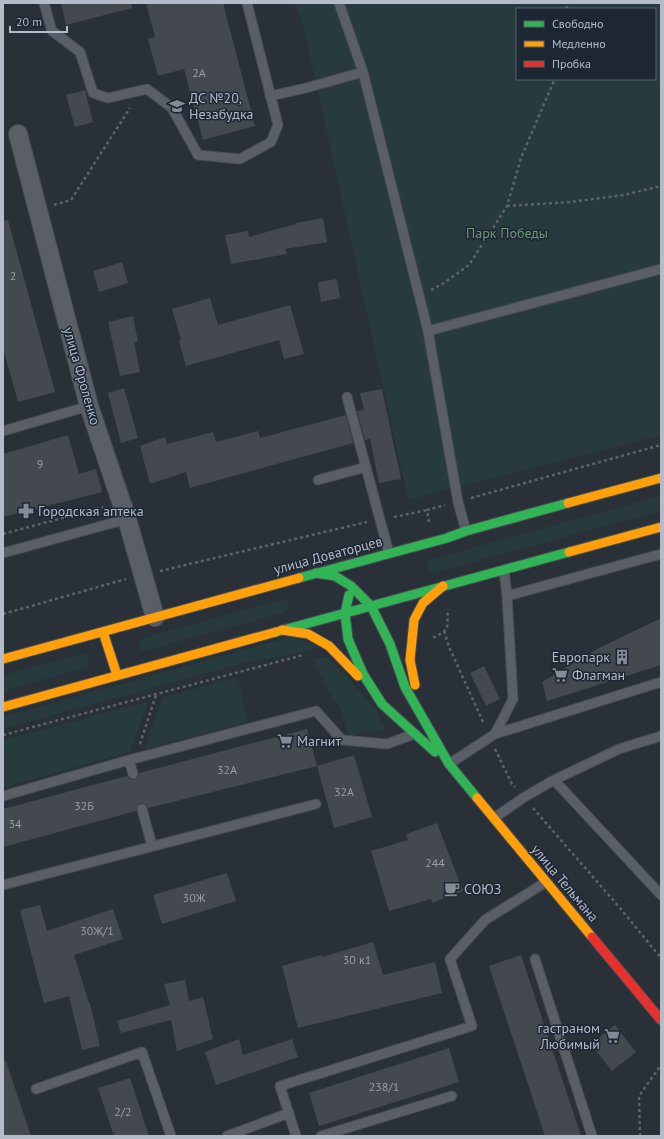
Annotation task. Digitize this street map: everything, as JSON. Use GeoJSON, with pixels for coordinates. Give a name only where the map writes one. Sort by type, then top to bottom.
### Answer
{"type":"FeatureCollection","features":[{"type":"Feature","properties":{"kind":"main road","name":"улица Доваторцев"},"geometry":{"type":"LineString","coordinates":[[3,659],[661,478]]}},
{"type":"Feature","properties":{"kind":"main road"},"geometry":{"type":"LineString","coordinates":[[3,706],[661,526]]}},
{"type":"Feature","properties":{"kind":"main road"},"geometry":{"type":"LineString","coordinates":[[364,568],[386,554]]}},
{"type":"Feature","properties":{"kind":"main road","name":"улица Тельмана"},"geometry":{"type":"LineString","coordinates":[[316,573],[335,576],[353,583],[371,606],[390,644],[405,686],[449,764]]}},
{"type":"Feature","properties":{"kind":"main road","name":"улица Тельмана"},"geometry":{"type":"LineString","coordinates":[[353,583],[345,613],[348,639],[362,674],[382,704]]}},
{"type":"Feature","properties":{"kind":"main road","name":"улица Тельмана"},"geometry":{"type":"LineString","coordinates":[[423,719],[411,667],[411,642],[414,620],[423,603],[443,586]]}},
{"type":"Feature","properties":{"kind":"main road","name":"улица Тельмана"},"geometry":{"type":"LineString","coordinates":[[282,630],[308,634],[330,646],[382,704],[449,764],[661,1020]]}},
{"type":"Feature","properties":{"kind":"main road"},"geometry":{"type":"LineString","coordinates":[[103,632],[117,675]]}},
{"type":"Feature","properties":{"kind":"street","name":"улица Фроленко"},"geometry":{"type":"LineString","coordinates":[[18,134],[89,406],[124,511],[155,617]]}},
{"type":"Feature","properties":{"kind":"lane"},"geometry":{"type":"LineString","coordinates":[[44,3],[52,31],[80,52],[93,93],[108,98],[147,89],[172,108],[198,155],[240,159],[271,142],[278,125],[247,3]]}},
{"type":"Feature","properties":{"kind":"lane"},"geometry":{"type":"LineString","coordinates":[[339,3],[363,72],[428,332],[458,502],[466,531]]}},
{"type":"Feature","properties":{"kind":"lane"},"geometry":{"type":"LineString","coordinates":[[270,96],[306,88],[363,72]]}},
{"type":"Feature","properties":{"kind":"lane"},"geometry":{"type":"LineString","coordinates":[[428,332],[661,269]]}},
{"type":"Feature","properties":{"kind":"lane"},"geometry":{"type":"LineString","coordinates":[[347,397],[380,519],[386,554]]}},
{"type":"Feature","properties":{"kind":"lane"},"geometry":{"type":"LineString","coordinates":[[3,431],[89,406]]}},
{"type":"Feature","properties":{"kind":"lane"},"geometry":{"type":"LineString","coordinates":[[318,480],[366,467]]}},
{"type":"Feature","properties":{"kind":"lane"},"geometry":{"type":"LineString","coordinates":[[3,553],[124,511]]}},
{"type":"Feature","properties":{"kind":"lane"},"geometry":{"type":"LineString","coordinates":[[507,596],[661,554]]}},
{"type":"Feature","properties":{"kind":"lane"},"geometry":{"type":"LineString","coordinates":[[495,734],[513,699],[504,570]]}},
{"type":"Feature","properties":{"kind":"lane"},"geometry":{"type":"LineString","coordinates":[[449,764],[495,734],[661,682]]}},
{"type":"Feature","properties":{"kind":"lane"},"geometry":{"type":"LineString","coordinates":[[3,796],[316,711],[342,740],[387,744],[414,734]]}},
{"type":"Feature","properties":{"kind":"lane"},"geometry":{"type":"LineString","coordinates":[[494,818],[523,798],[554,780],[619,749],[661,736]]}},
{"type":"Feature","properties":{"kind":"lane"},"geometry":{"type":"LineString","coordinates":[[132,760],[133,774]]}},
{"type":"Feature","properties":{"kind":"lane"},"geometry":{"type":"LineString","coordinates":[[554,780],[661,895]]}},
{"type":"Feature","properties":{"kind":"lane"},"geometry":{"type":"LineString","coordinates":[[3,885],[316,804]]}},
{"type":"Feature","properties":{"kind":"lane"},"geometry":{"type":"LineString","coordinates":[[142,809],[152,846]]}},
{"type":"Feature","properties":{"kind":"lane"},"geometry":{"type":"LineString","coordinates":[[296,1136],[280,1086],[472,1026],[450,960],[485,920],[546,882]]}},
{"type":"Feature","properties":{"kind":"lane"},"geometry":{"type":"LineString","coordinates":[[535,959],[592,1136]]}},
{"type":"Feature","properties":{"kind":"lane"},"geometry":{"type":"LineString","coordinates":[[36,1089],[142,1052],[171,1136]]}},
{"type":"Feature","properties":{"kind":"lane"},"geometry":{"type":"LineString","coordinates":[[321,1136],[452,1096]]}},
{"type":"Feature","properties":{"kind":"lane"},"geometry":{"type":"LineString","coordinates":[[227,1136],[289,1113]]}},
{"type":"Feature","properties":{"kind":"path"},"geometry":{"type":"LineString","coordinates":[[426,293],[444,283],[469,265],[507,206],[520,158],[554,80]]}},
{"type":"Feature","properties":{"kind":"path"},"geometry":{"type":"LineString","coordinates":[[38,209],[71,200],[141,91]]}},
{"type":"Feature","properties":{"kind":"path"},"geometry":{"type":"LineString","coordinates":[[507,206],[578,201],[624,195],[661,186]]}},
{"type":"Feature","properties":{"kind":"path"},"geometry":{"type":"LineString","coordinates":[[458,502],[661,445]]}},
{"type":"Feature","properties":{"kind":"path"},"geometry":{"type":"LineString","coordinates":[[3,614],[143,574],[380,519],[426,510]]}},
{"type":"Feature","properties":{"kind":"path"},"geometry":{"type":"LineString","coordinates":[[3,534],[124,511]]}},
{"type":"Feature","properties":{"kind":"path"},"geometry":{"type":"LineString","coordinates":[[411,642],[436,637],[447,629],[448,612]]}},
{"type":"Feature","properties":{"kind":"path"},"geometry":{"type":"LineString","coordinates":[[3,736],[304,655]]}},
{"type":"Feature","properties":{"kind":"path"},"geometry":{"type":"LineString","coordinates":[[132,760],[156,695]]}},
{"type":"Feature","properties":{"kind":"path"},"geometry":{"type":"LineString","coordinates":[[640,1136],[639,1096],[661,1065]]}},
{"type":"Feature","properties":{"kind":"green space","name":"Парк Победы"},"geometry":{"type":"Polygon","coordinates":[[[294,3],[661,3],[661,435],[408,500],[303,24],[294,3]]]}},
{"type":"Feature","properties":{"kind":"green space"},"geometry":{"type":"Polygon","coordinates":[[[661,496],[661,511],[432,573],[429,571],[426,563],[428,560],[661,496]]]}},
{"type":"Feature","properties":{"kind":"green space"},"geometry":{"type":"Polygon","coordinates":[[[283,599],[287,601],[289,608],[286,612],[143,651],[141,649],[139,642],[140,639],[283,599]]]}},
{"type":"Feature","properties":{"kind":"green space"},"geometry":{"type":"Polygon","coordinates":[[[290,637],[321,647],[301,653],[247,662],[3,729],[3,717],[290,637]]]}},
{"type":"Feature","properties":{"kind":"green space"},"geometry":{"type":"Polygon","coordinates":[[[84,653],[89,659],[88,667],[3,691],[3,675],[84,653]]]}},
{"type":"Feature","properties":{"kind":"green space"},"geometry":{"type":"Polygon","coordinates":[[[327,657],[375,709],[386,731],[367,732],[349,736],[339,705],[333,699],[313,659],[327,657]]]}},
{"type":"Feature","properties":{"kind":"green space"},"geometry":{"type":"Polygon","coordinates":[[[238,677],[248,722],[145,749],[162,698],[238,677]]]}},
{"type":"Feature","properties":{"kind":"green space"},"geometry":{"type":"Polygon","coordinates":[[[148,702],[130,752],[3,788],[3,740],[148,702]]]}},
{"type":"Feature","properties":{"kind":"building"},"geometry":{"type":"Polygon","coordinates":[[[61,3],[131,3],[132,8],[66,25],[61,3]]]}},
{"type":"Feature","properties":{"kind":"building"},"geometry":{"type":"Polygon","coordinates":[[[146,3],[223,3],[255,126],[203,140],[184,69],[158,76],[148,39],[155,37],[146,3]]]}},
{"type":"Feature","properties":{"kind":"building"},"geometry":{"type":"Polygon","coordinates":[[[85,90],[93,122],[75,127],[66,95],[85,90]]]}},
{"type":"Feature","properties":{"kind":"building"},"geometry":{"type":"Polygon","coordinates":[[[323,218],[327,242],[285,249],[287,254],[231,264],[225,235],[248,231],[249,237],[296,223],[323,218]]]}},
{"type":"Feature","properties":{"kind":"building"},"geometry":{"type":"Polygon","coordinates":[[[8,220],[55,392],[18,402],[3,348],[3,221],[8,220]]]}},
{"type":"Feature","properties":{"kind":"building"},"geometry":{"type":"Polygon","coordinates":[[[122,262],[128,283],[99,292],[93,271],[122,262]]]}},
{"type":"Feature","properties":{"kind":"building"},"geometry":{"type":"Polygon","coordinates":[[[337,279],[340,298],[321,302],[318,282],[337,279]]]}},
{"type":"Feature","properties":{"kind":"building"},"geometry":{"type":"Polygon","coordinates":[[[210,298],[218,325],[290,305],[304,354],[284,359],[279,340],[186,366],[179,341],[181,340],[172,309],[210,298]]]}},
{"type":"Feature","properties":{"kind":"building"},"geometry":{"type":"Polygon","coordinates":[[[133,316],[138,342],[134,342],[140,372],[120,376],[108,322],[133,316]]]}},
{"type":"Feature","properties":{"kind":"building"},"geometry":{"type":"Polygon","coordinates":[[[124,388],[138,438],[121,443],[108,393],[124,388]]]}},
{"type":"Feature","properties":{"kind":"building"},"geometry":{"type":"Polygon","coordinates":[[[382,389],[401,479],[379,483],[370,439],[365,440],[357,411],[364,410],[360,393],[382,389]]]}},
{"type":"Feature","properties":{"kind":"building"},"geometry":{"type":"Polygon","coordinates":[[[346,415],[353,443],[190,488],[186,472],[150,484],[140,446],[165,437],[167,444],[213,432],[216,442],[258,431],[260,438],[346,415]]]}},
{"type":"Feature","properties":{"kind":"building"},"geometry":{"type":"Polygon","coordinates":[[[68,435],[79,474],[96,469],[102,492],[3,517],[3,454],[68,435]]]}},
{"type":"Feature","properties":{"kind":"building","name":"Европарк"},"geometry":{"type":"Polygon","coordinates":[[[661,618],[661,665],[547,701],[542,682],[597,649],[661,618]]]}},
{"type":"Feature","properties":{"kind":"building"},"geometry":{"type":"Polygon","coordinates":[[[484,666],[500,699],[486,706],[470,673],[484,666]]]}},
{"type":"Feature","properties":{"kind":"building"},"geometry":{"type":"Polygon","coordinates":[[[307,729],[317,766],[148,808],[146,805],[141,803],[138,805],[136,811],[3,847],[3,809],[127,776],[129,779],[134,780],[138,778],[139,773],[307,729]]]}},
{"type":"Feature","properties":{"kind":"building"},"geometry":{"type":"Polygon","coordinates":[[[354,755],[372,817],[334,828],[317,766],[354,755]]]}},
{"type":"Feature","properties":{"kind":"building"},"geometry":{"type":"Polygon","coordinates":[[[437,823],[463,891],[432,903],[431,899],[389,911],[371,851],[408,840],[406,834],[437,823]]]}},
{"type":"Feature","properties":{"kind":"building"},"geometry":{"type":"Polygon","coordinates":[[[227,873],[236,901],[162,924],[153,895],[227,873]]]}},
{"type":"Feature","properties":{"kind":"building"},"geometry":{"type":"Polygon","coordinates":[[[40,905],[47,931],[113,909],[123,939],[74,955],[90,1003],[100,1046],[82,1050],[69,996],[44,1003],[20,910],[40,905]]]}},
{"type":"Feature","properties":{"kind":"building"},"geometry":{"type":"Polygon","coordinates":[[[373,942],[383,975],[435,962],[442,993],[298,1028],[282,966],[321,955],[322,957],[373,942]]]}},
{"type":"Feature","properties":{"kind":"building"},"geometry":{"type":"Polygon","coordinates":[[[521,955],[581,1136],[545,1136],[489,966],[521,955]]]}},
{"type":"Feature","properties":{"kind":"building"},"geometry":{"type":"Polygon","coordinates":[[[185,980],[189,1001],[203,997],[213,1039],[177,1051],[171,1020],[121,1033],[117,1021],[170,1005],[164,984],[185,980]]]}},
{"type":"Feature","properties":{"kind":"building"},"geometry":{"type":"Polygon","coordinates":[[[615,1025],[636,1052],[612,1071],[591,1044],[615,1025]]]}},
{"type":"Feature","properties":{"kind":"building"},"geometry":{"type":"Polygon","coordinates":[[[239,1039],[243,1055],[292,1039],[298,1057],[216,1085],[205,1052],[239,1039]]]}},
{"type":"Feature","properties":{"kind":"building"},"geometry":{"type":"Polygon","coordinates":[[[449,1048],[459,1082],[319,1126],[309,1093],[449,1048]]]}},
{"type":"Feature","properties":{"kind":"building"},"geometry":{"type":"Polygon","coordinates":[[[3,1061],[6,1061],[31,1136],[3,1136],[3,1061]]]}},
{"type":"Feature","properties":{"kind":"building"},"geometry":{"type":"Polygon","coordinates":[[[130,1078],[149,1136],[114,1136],[98,1088],[130,1078]]]}},
{"type":"Feature","properties":{"kind":"traffic: fast"},"geometry":{"type":"LineString","coordinates":[[299,578],[447,538],[466,531],[568,503]]}},
{"type":"Feature","properties":{"kind":"traffic: fast"},"geometry":{"type":"LineString","coordinates":[[276,632],[569,552]]}},
{"type":"Feature","properties":{"kind":"traffic: fast"},"geometry":{"type":"LineString","coordinates":[[316,573],[335,576],[351,586],[371,606],[390,644],[405,687],[449,764],[477,798]]}},
{"type":"Feature","properties":{"kind":"traffic: fast"},"geometry":{"type":"LineString","coordinates":[[349,595],[345,613],[348,639],[363,674],[382,704],[435,752]]}},
{"type":"Feature","properties":{"kind":"traffic: slow"},"geometry":{"type":"LineString","coordinates":[[568,503],[661,478]]}},
{"type":"Feature","properties":{"kind":"traffic: slow"},"geometry":{"type":"LineString","coordinates":[[569,552],[661,527]]}},
{"type":"Feature","properties":{"kind":"traffic: slow"},"geometry":{"type":"LineString","coordinates":[[3,659],[299,578]]}},
{"type":"Feature","properties":{"kind":"traffic: slow"},"geometry":{"type":"LineString","coordinates":[[415,685],[410,660],[414,620],[423,603],[443,586]]}},
{"type":"Feature","properties":{"kind":"traffic: slow"},"geometry":{"type":"LineString","coordinates":[[282,630],[308,634],[329,646],[358,676]]}},
{"type":"Feature","properties":{"kind":"traffic: slow"},"geometry":{"type":"LineString","coordinates":[[103,632],[117,675]]}},
{"type":"Feature","properties":{"kind":"traffic: slow"},"geometry":{"type":"LineString","coordinates":[[3,707],[276,632]]}},
{"type":"Feature","properties":{"kind":"traffic: slow"},"geometry":{"type":"LineString","coordinates":[[477,798],[592,937]]}},
{"type":"Feature","properties":{"kind":"traffic: jam"},"geometry":{"type":"LineString","coordinates":[[592,937],[661,1020]]}},
{"type":"Feature","properties":{"kind":"place","name":"ДС №20, Незабудка"},"geometry":{"type":"Point","coordinates":[177,106]}},
{"type":"Feature","properties":{"kind":"place","name":"Городская аптека"},"geometry":{"type":"Point","coordinates":[26,511]}},
{"type":"Feature","properties":{"kind":"place","name":"Европарк"},"geometry":{"type":"Point","coordinates":[622,657]}},
{"type":"Feature","properties":{"kind":"place","name":"Флагман"},"geometry":{"type":"Point","coordinates":[560,675]}},
{"type":"Feature","properties":{"kind":"place","name":"Магнит"},"geometry":{"type":"Point","coordinates":[285,741]}},
{"type":"Feature","properties":{"kind":"place","name":"СОЮЗ"},"geometry":{"type":"Point","coordinates":[452,889]}},
{"type":"Feature","properties":{"kind":"place","name":"гастраном Любимый"},"geometry":{"type":"Point","coordinates":[612,1036]}}]}
